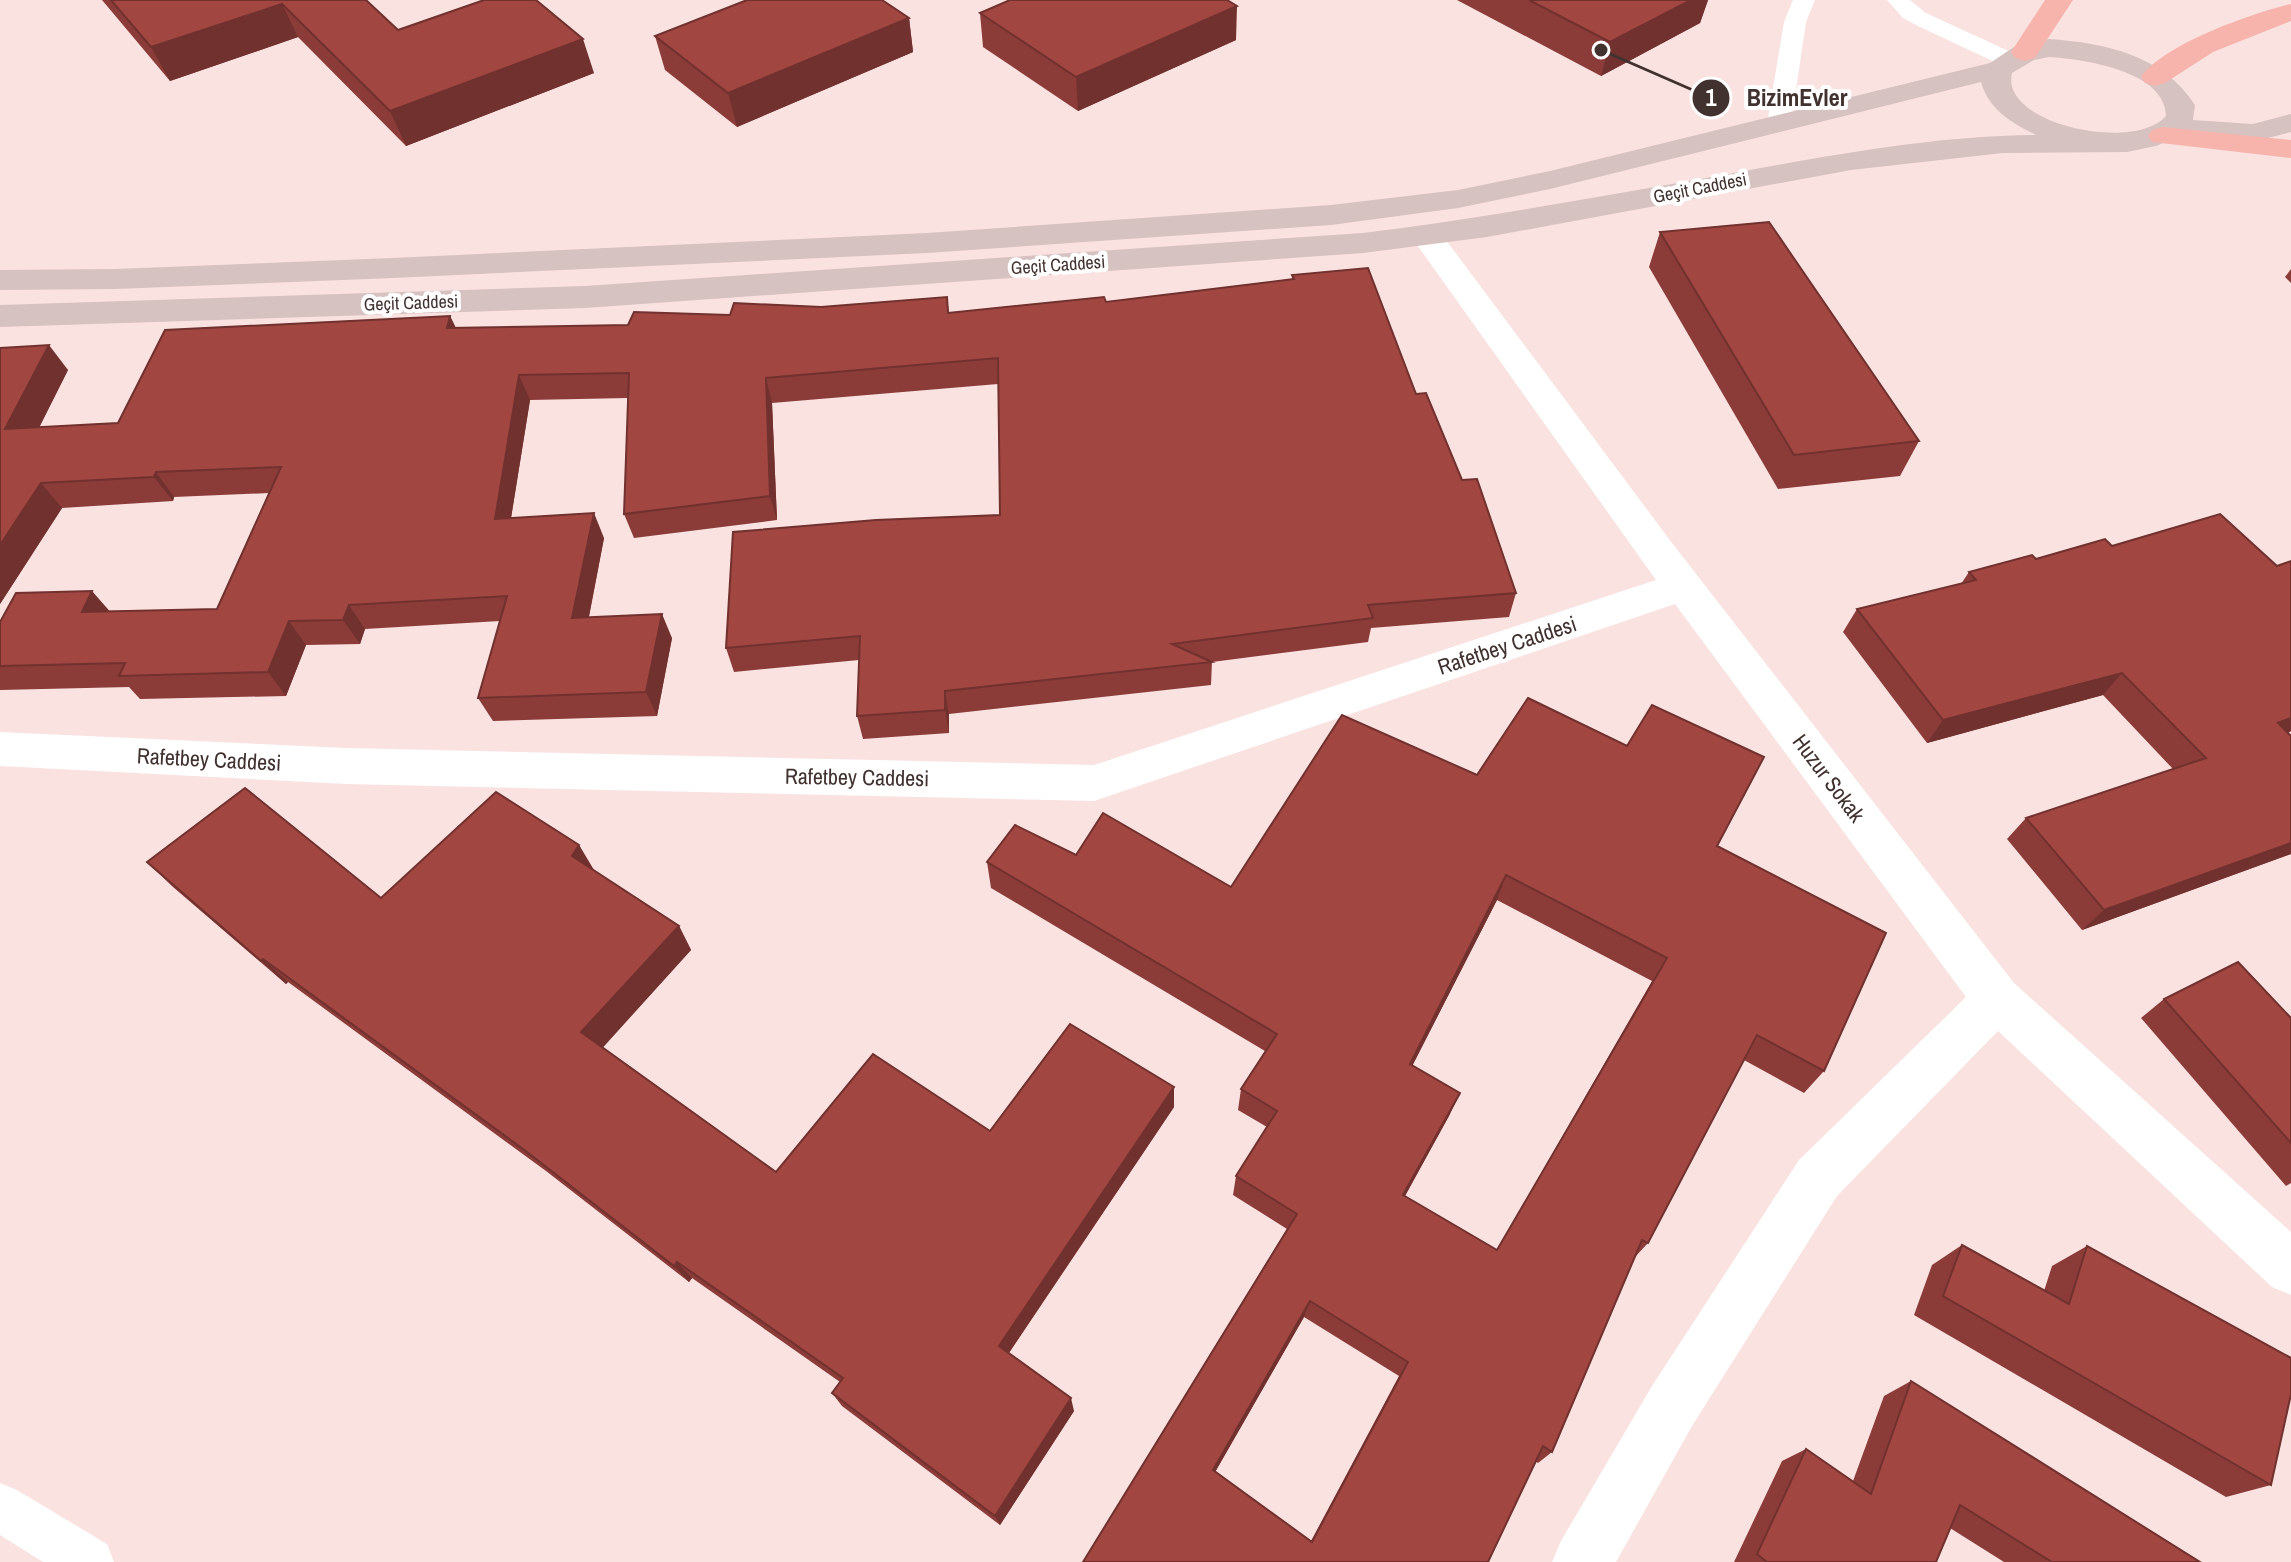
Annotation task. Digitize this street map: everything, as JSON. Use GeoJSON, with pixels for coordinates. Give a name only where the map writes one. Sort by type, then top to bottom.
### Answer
{"type":"FeatureCollection","features":[{"type":"Feature","properties":{"kind":"highway"},"geometry":{"type":"LineString","coordinates":[[2009,60],[2059,0]]}},
{"type":"Feature","properties":{"kind":"highway"},"geometry":{"type":"LineString","coordinates":[[2155,77],[2183,54],[2244,27],[2291,12]]}},
{"type":"Feature","properties":{"kind":"highway"},"geometry":{"type":"LineString","coordinates":[[2171,122],[2291,149]]}},
{"type":"Feature","properties":{"kind":"main road","name":"Geçit Caddesi"},"geometry":{"type":"LineString","coordinates":[[0,316],[585,297],[1363,243],[1490,192],[1779,124],[2049,48],[2105,55],[2155,77]]}},
{"type":"Feature","properties":{"kind":"main road"},"geometry":{"type":"LineString","coordinates":[[2009,60],[1995,84],[2019,114],[2064,134],[2108,143],[2138,143],[2171,122],[2222,111],[2291,109]]}},
{"type":"Feature","properties":{"kind":"main road"},"geometry":{"type":"LineString","coordinates":[[2155,77],[2171,122]]}},
{"type":"Feature","properties":{"kind":"main road"},"geometry":{"type":"LineString","coordinates":[[2171,122],[2253,133],[2291,123]]}},
{"type":"Feature","properties":{"kind":"main road","name":"Geçit Caddesi"},"geometry":{"type":"LineString","coordinates":[[0,280],[378,269],[927,243],[1331,215],[1513,223],[1851,161],[2003,144],[2108,143]]}},
{"type":"Feature","properties":{"kind":"main road"},"geometry":{"type":"LineString","coordinates":[[1490,192],[1513,223]]}},
{"type":"Feature","properties":{"kind":"street","name":"Huzur Sokak"},"geometry":{"type":"LineString","coordinates":[[1414,220],[1683,586],[1997,999],[2291,1268]]}},
{"type":"Feature","properties":{"kind":"street","name":"Rafetbey Caddesi"},"geometry":{"type":"LineString","coordinates":[[0,749],[346,766],[1094,783],[1683,586]]}},
{"type":"Feature","properties":{"kind":"street"},"geometry":{"type":"LineString","coordinates":[[1582,1562],[1672,1406],[1818,1178],[1997,999]]}},
{"type":"Feature","properties":{"kind":"lane"},"geometry":{"type":"LineString","coordinates":[[1779,124],[1795,22],[1804,0]]}},
{"type":"Feature","properties":{"kind":"lane"},"geometry":{"type":"LineString","coordinates":[[1898,0],[1929,25],[1959,34],[2009,60]]}},
{"type":"Feature","properties":{"kind":"lane"},"geometry":{"type":"LineString","coordinates":[[0,1507],[89,1562]]}},
{"type":"Feature","properties":{"kind":"building"},"geometry":{"type":"Polygon","coordinates":[[[111,0],[366,0],[398,30],[484,0],[536,0],[583,39],[390,111],[282,4],[151,47],[111,0]]]}},
{"type":"Feature","properties":{"kind":"building"},"geometry":{"type":"Polygon","coordinates":[[[747,0],[882,0],[909,18],[728,93],[655,36],[747,0]]]}},
{"type":"Feature","properties":{"kind":"building"},"geometry":{"type":"Polygon","coordinates":[[[1010,0],[1227,0],[1237,6],[1076,77],[980,13],[1010,0]]]}},
{"type":"Feature","properties":{"kind":"building"},"geometry":{"type":"Polygon","coordinates":[[[1529,0],[1691,0],[1610,42],[1529,0]]]}},
{"type":"Feature","properties":{"kind":"building"},"geometry":{"type":"Polygon","coordinates":[[[1769,222],[1919,441],[1794,455],[1660,232],[1769,222]]]}},
{"type":"Feature","properties":{"kind":"building"},"geometry":{"type":"Polygon","coordinates":[[[1368,268],[1416,394],[1426,393],[1462,480],[1477,479],[1516,593],[1368,605],[1373,618],[1172,644],[1212,662],[945,691],[945,710],[857,716],[860,636],[726,648],[733,532],[876,520],[1000,515],[998,358],[766,378],[770,496],[624,514],[629,373],[519,375],[495,519],[594,513],[572,618],[662,614],[646,692],[478,698],[507,596],[349,605],[343,620],[289,621],[268,672],[119,676],[125,663],[0,666],[0,622],[16,593],[92,591],[82,612],[217,609],[281,467],[156,472],[154,477],[41,483],[0,545],[0,348],[49,345],[5,429],[118,423],[165,330],[450,316],[447,328],[628,325],[634,312],[730,315],[734,303],[821,307],[947,297],[948,313],[1104,297],[1106,302],[1294,279],[1292,275],[1368,268]]]}},
{"type":"Feature","properties":{"kind":"building"},"geometry":{"type":"Polygon","coordinates":[[[2220,514],[2277,566],[2291,561],[2291,718],[2278,723],[2291,736],[2291,843],[2104,910],[2026,818],[2206,758],[2122,673],[1943,720],[1857,609],[1976,580],[1969,572],[2032,555],[2036,559],[2105,539],[2112,546],[2220,514]]]}},
{"type":"Feature","properties":{"kind":"building"},"geometry":{"type":"Polygon","coordinates":[[[1528,698],[1627,746],[1652,705],[1764,757],[1717,846],[1886,933],[1824,1071],[1757,1035],[1648,1243],[1642,1240],[1552,1452],[1543,1446],[1488,1562],[1083,1562],[1297,1214],[1236,1176],[1277,1111],[1241,1089],[1277,1034],[987,862],[1015,825],[1076,855],[1103,813],[1231,887],[1342,715],[1477,775],[1528,698]],[[1506,875],[1410,1064],[1460,1093],[1403,1195],[1497,1250],[1667,958],[1506,875]],[[1310,1301],[1213,1470],[1312,1542],[1408,1362],[1310,1301]]]}},
{"type":"Feature","properties":{"kind":"building"},"geometry":{"type":"Polygon","coordinates":[[[245,788],[381,898],[496,792],[579,845],[572,856],[679,926],[581,1032],[776,1172],[873,1054],[990,1131],[1070,1024],[1174,1087],[999,1346],[1071,1398],[995,1516],[832,1393],[843,1378],[677,1262],[674,1266],[527,1152],[263,959],[261,961],[147,862],[245,788]]]}},
{"type":"Feature","properties":{"kind":"building"},"geometry":{"type":"Polygon","coordinates":[[[2238,962],[2291,1018],[2291,1143],[2164,999],[2238,962]]]}},
{"type":"Feature","properties":{"kind":"building"},"geometry":{"type":"Polygon","coordinates":[[[1962,1245],[2069,1304],[2087,1246],[2291,1358],[2291,1394],[2271,1485],[1943,1296],[1962,1245]]]}},
{"type":"Feature","properties":{"kind":"building"},"geometry":{"type":"Polygon","coordinates":[[[1911,1381],[2200,1562],[2052,1562],[1960,1505],[1936,1562],[1767,1562],[1757,1554],[1806,1449],[1871,1494],[1911,1381]]]}},
{"type":"Feature","properties":{"kind":"place","name":"BizimEvler"},"geometry":{"type":"Point","coordinates":[1601,50]}}]}
